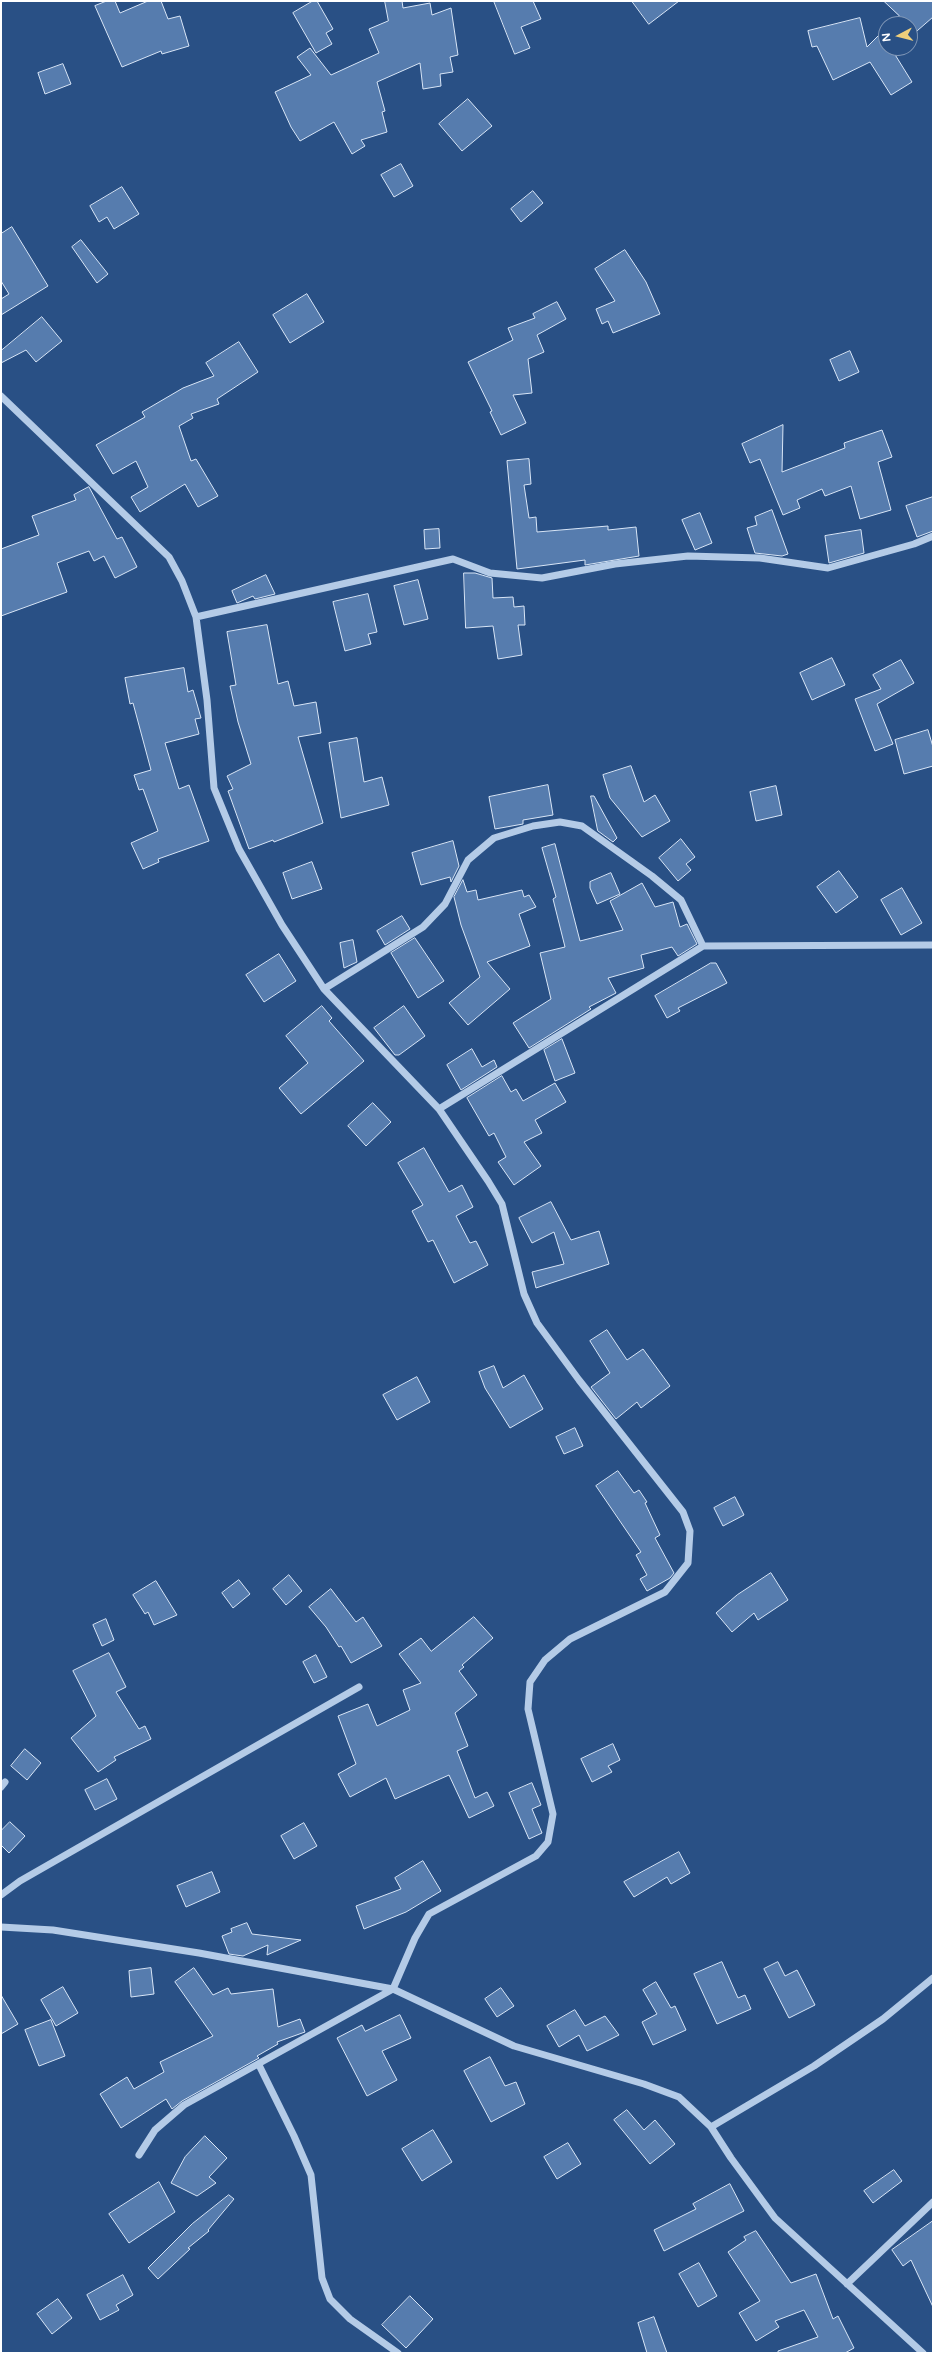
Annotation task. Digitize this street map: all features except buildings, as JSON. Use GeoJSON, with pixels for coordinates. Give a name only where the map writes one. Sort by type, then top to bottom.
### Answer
{"type":"FeatureCollection","features":[{"type":"Feature","properties":{"kind":"street"},"geometry":{"type":"LineString","coordinates":[[1,396],[169,557],[182,580],[196,617],[207,700],[214,788],[238,849],[282,925],[324,989],[439,1109],[502,1204],[524,1294],[537,1323],[579,1380],[683,1512],[690,1531],[688,1563],[665,1592],[570,1639],[545,1660],[530,1682],[528,1709],[553,1814],[548,1842],[536,1856],[429,1914],[415,1938],[394,1989],[171,2114],[155,2130],[139,2155]]}},
{"type":"Feature","properties":{"kind":"street"},"geometry":{"type":"LineString","coordinates":[[196,617],[453,559],[490,573],[542,578],[615,564],[688,556],[760,558],[828,568],[914,544],[933,536]]}},
{"type":"Feature","properties":{"kind":"street"},"geometry":{"type":"LineString","coordinates":[[324,989],[423,927],[445,904],[468,860],[494,838],[533,826],[560,822],[582,826],[652,876],[681,900],[703,946]]}},
{"type":"Feature","properties":{"kind":"street"},"geometry":{"type":"LineString","coordinates":[[439,1109],[703,946],[933,945]]}},
{"type":"Feature","properties":{"kind":"street"},"geometry":{"type":"LineString","coordinates":[[1,1895],[20,1881],[358,1687]]}},
{"type":"Feature","properties":{"kind":"street"},"geometry":{"type":"LineString","coordinates":[[1,1927],[54,1930],[200,1953],[394,1989],[514,2046],[644,2084],[679,2097],[711,2126],[731,2158],[775,2218],[923,2353]]}},
{"type":"Feature","properties":{"kind":"street"},"geometry":{"type":"LineString","coordinates":[[711,2126],[814,2066],[883,2018],[933,1978]]}},
{"type":"Feature","properties":{"kind":"street"},"geometry":{"type":"LineString","coordinates":[[259,2065],[294,2136],[311,2175],[322,2278],[330,2299],[350,2319],[398,2353]]}},
{"type":"Feature","properties":{"kind":"street"},"geometry":{"type":"LineString","coordinates":[[847,2284],[933,2202]]}}]}
